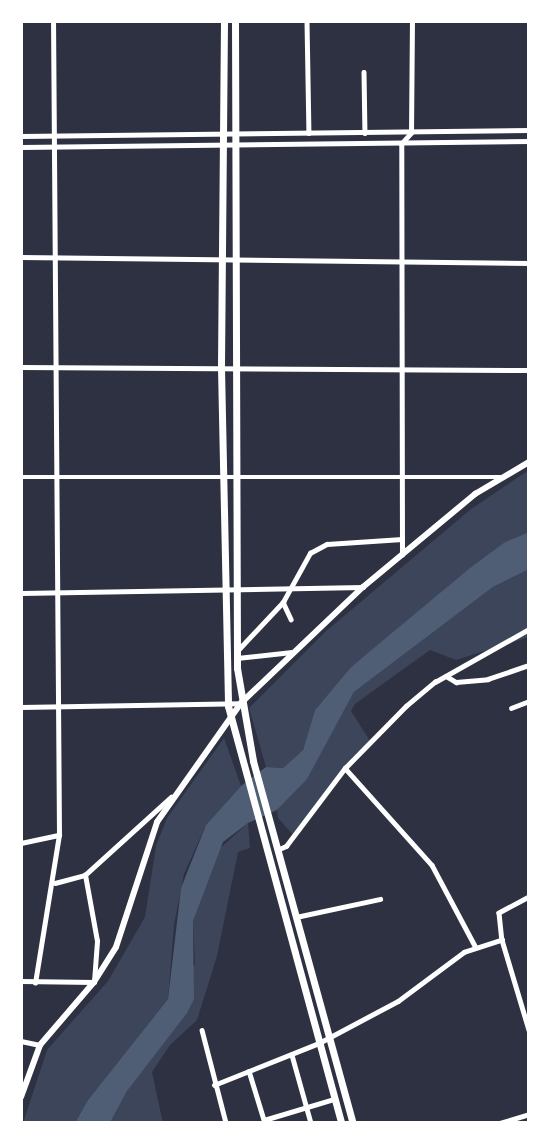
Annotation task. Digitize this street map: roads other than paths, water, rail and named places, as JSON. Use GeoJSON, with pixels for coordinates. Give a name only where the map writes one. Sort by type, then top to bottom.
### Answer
{"type":"FeatureCollection","features":[{"type":"Feature","properties":{"kind":"main road"},"geometry":{"type":"LineString","coordinates":[[224,21],[221,368],[228,706],[341,1123]]}},
{"type":"Feature","properties":{"kind":"main road"},"geometry":{"type":"LineString","coordinates":[[235,21],[235,591],[241,703],[253,761],[353,1123]]}},
{"type":"Feature","properties":{"kind":"main road"},"geometry":{"type":"LineString","coordinates":[[21,1095],[40,1045],[94,982],[121,936],[157,822],[171,797],[230,716],[292,652],[363,587],[500,477],[529,462]]}},
{"type":"Feature","properties":{"kind":"main road"},"geometry":{"type":"LineString","coordinates":[[256,816],[268,813]]}},
{"type":"Feature","properties":{"kind":"street"},"geometry":{"type":"LineString","coordinates":[[36,983],[55,883],[60,835],[53,21]]}},
{"type":"Feature","properties":{"kind":"street"},"geometry":{"type":"LineString","coordinates":[[307,21],[309,134]]}},
{"type":"Feature","properties":{"kind":"street"},"geometry":{"type":"LineString","coordinates":[[402,555],[404,262],[401,144],[411,133],[412,21]]}},
{"type":"Feature","properties":{"kind":"street"},"geometry":{"type":"LineString","coordinates":[[364,72],[366,133]]}},
{"type":"Feature","properties":{"kind":"street"},"geometry":{"type":"LineString","coordinates":[[21,136],[529,130]]}},
{"type":"Feature","properties":{"kind":"street"},"geometry":{"type":"LineString","coordinates":[[91,148],[92,136]]}},
{"type":"Feature","properties":{"kind":"street"},"geometry":{"type":"LineString","coordinates":[[21,147],[234,147],[529,141]]}},
{"type":"Feature","properties":{"kind":"street"},"geometry":{"type":"LineString","coordinates":[[21,257],[235,257],[404,262],[528,262]]}},
{"type":"Feature","properties":{"kind":"street"},"geometry":{"type":"LineString","coordinates":[[21,367],[529,370]]}},
{"type":"Feature","properties":{"kind":"street"},"geometry":{"type":"LineString","coordinates":[[21,477],[223,480],[500,477]]}},
{"type":"Feature","properties":{"kind":"street"},"geometry":{"type":"LineString","coordinates":[[237,655],[283,602],[307,556],[327,544],[402,538]]}},
{"type":"Feature","properties":{"kind":"street"},"geometry":{"type":"LineString","coordinates":[[21,593],[224,592],[363,587]]}},
{"type":"Feature","properties":{"kind":"street"},"geometry":{"type":"LineString","coordinates":[[283,602],[291,619]]}},
{"type":"Feature","properties":{"kind":"street"},"geometry":{"type":"LineString","coordinates":[[277,850],[286,846],[345,768],[406,706],[446,676],[529,629]]}},
{"type":"Feature","properties":{"kind":"street"},"geometry":{"type":"LineString","coordinates":[[237,655],[292,652]]}},
{"type":"Feature","properties":{"kind":"street"},"geometry":{"type":"LineString","coordinates":[[446,676],[456,682],[488,679],[529,665]]}},
{"type":"Feature","properties":{"kind":"street"},"geometry":{"type":"LineString","coordinates":[[511,708],[529,701]]}},
{"type":"Feature","properties":{"kind":"street"},"geometry":{"type":"LineString","coordinates":[[21,707],[228,706],[241,703]]}},
{"type":"Feature","properties":{"kind":"street"},"geometry":{"type":"LineString","coordinates":[[345,768],[432,865],[475,946]]}},
{"type":"Feature","properties":{"kind":"street"},"geometry":{"type":"LineString","coordinates":[[55,883],[85,875],[171,797]]}},
{"type":"Feature","properties":{"kind":"street"},"geometry":{"type":"LineString","coordinates":[[21,843],[60,835]]}},
{"type":"Feature","properties":{"kind":"street"},"geometry":{"type":"LineString","coordinates":[[21,982],[94,982],[97,941],[85,875]]}},
{"type":"Feature","properties":{"kind":"street"},"geometry":{"type":"LineString","coordinates":[[529,897],[499,913],[502,940],[529,1030]]}},
{"type":"Feature","properties":{"kind":"street"},"geometry":{"type":"LineString","coordinates":[[296,917],[380,899]]}},
{"type":"Feature","properties":{"kind":"street"},"geometry":{"type":"LineString","coordinates":[[214,1085],[319,1043],[398,1001],[475,946],[502,940]]}},
{"type":"Feature","properties":{"kind":"street"},"geometry":{"type":"LineString","coordinates":[[202,1030],[214,1085],[226,1123]]}},
{"type":"Feature","properties":{"kind":"street"},"geometry":{"type":"LineString","coordinates":[[21,1041],[40,1045]]}},
{"type":"Feature","properties":{"kind":"street"},"geometry":{"type":"LineString","coordinates":[[292,1055],[311,1123]]}},
{"type":"Feature","properties":{"kind":"street"},"geometry":{"type":"LineString","coordinates":[[248,1071],[264,1121],[334,1099]]}},
{"type":"Feature","properties":{"kind":"street"},"geometry":{"type":"LineString","coordinates":[[500,1123],[529,1114]]}},
{"type":"Feature","properties":{"kind":"lane"},"geometry":{"type":"LineString","coordinates":[[528,203],[528,262]]}}]}
